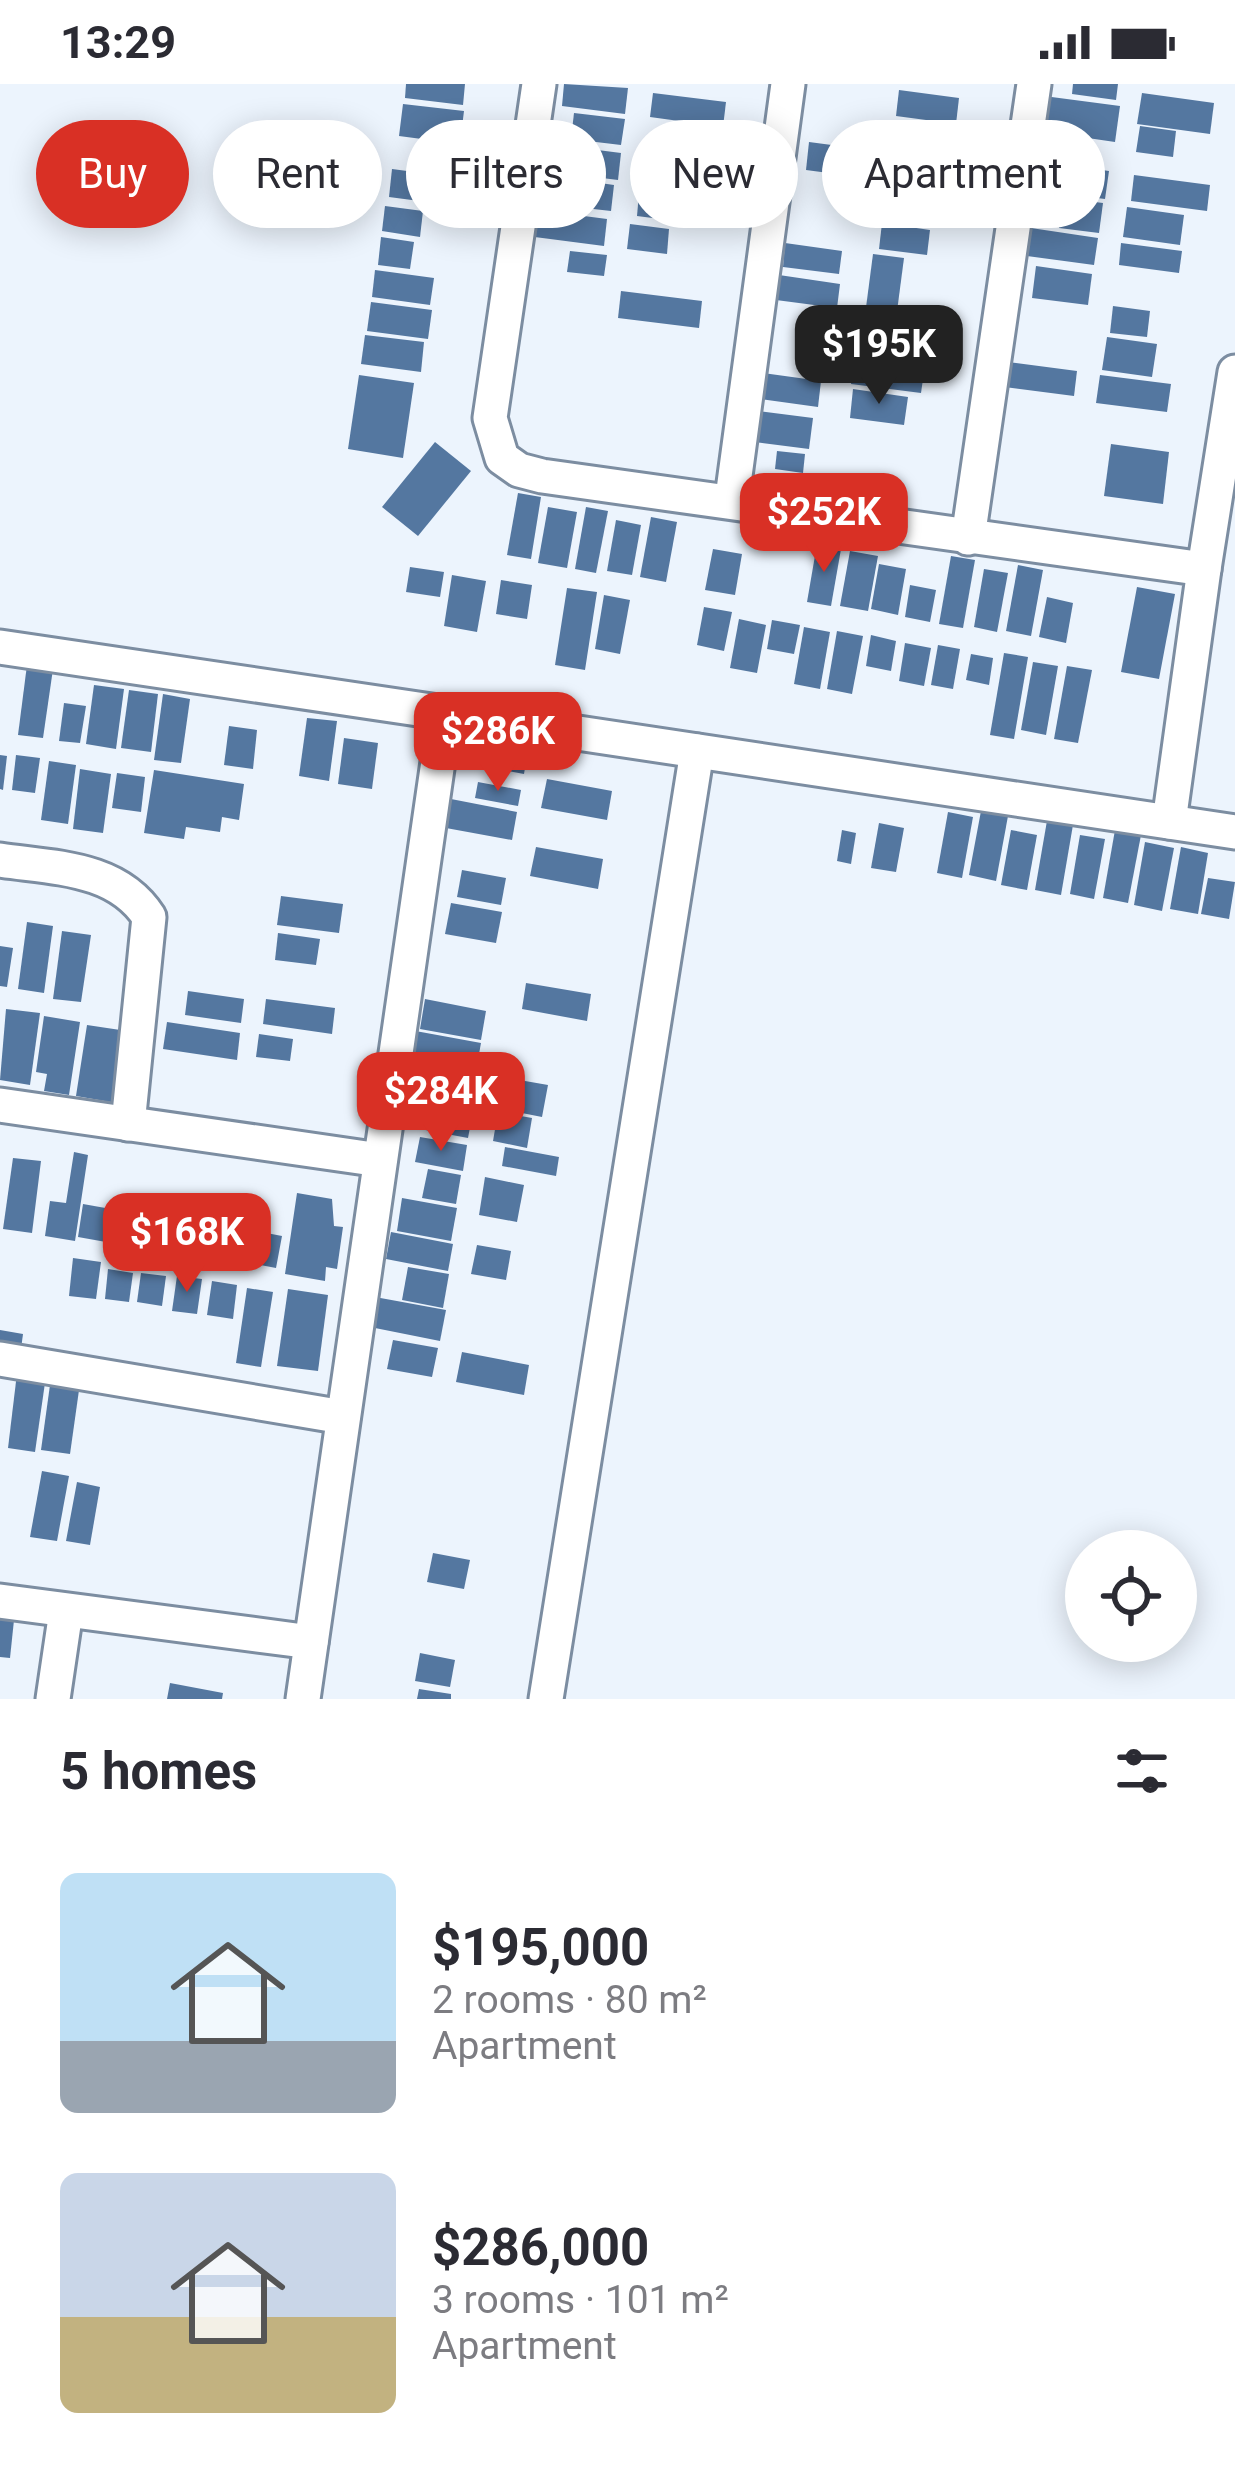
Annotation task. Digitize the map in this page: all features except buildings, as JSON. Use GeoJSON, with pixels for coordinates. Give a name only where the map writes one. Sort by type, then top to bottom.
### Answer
{"type":"FeatureCollection","features":[{"type":"Feature","properties":{"kind":"street"},"geometry":{"type":"LineString","coordinates":[[539,84],[493,386],[492,439],[502,458],[519,470],[1204,569]]}},
{"type":"Feature","properties":{"kind":"street"},"geometry":{"type":"LineString","coordinates":[[732,498],[788,84]]}},
{"type":"Feature","properties":{"kind":"street"},"geometry":{"type":"LineString","coordinates":[[968,538],[1034,84]]}},
{"type":"Feature","properties":{"kind":"street"},"geometry":{"type":"LineString","coordinates":[[1169,822],[1235,372]]}},
{"type":"Feature","properties":{"kind":"street"},"geometry":{"type":"LineString","coordinates":[[0,646],[1235,832]]}},
{"type":"Feature","properties":{"kind":"street"},"geometry":{"type":"LineString","coordinates":[[303,1699],[445,713]]}},
{"type":"Feature","properties":{"kind":"street"},"geometry":{"type":"LineString","coordinates":[[546,1699],[697,751]]}},
{"type":"Feature","properties":{"kind":"street"},"geometry":{"type":"LineString","coordinates":[[0,860],[111,881],[134,894],[149,916],[128,1124]]}},
{"type":"Feature","properties":{"kind":"street"},"geometry":{"type":"LineString","coordinates":[[0,1106],[380,1160]]}},
{"type":"Feature","properties":{"kind":"street"},"geometry":{"type":"LineString","coordinates":[[0,1358],[344,1417]]}},
{"type":"Feature","properties":{"kind":"street"},"geometry":{"type":"LineString","coordinates":[[0,1601],[311,1642]]}},
{"type":"Feature","properties":{"kind":"street"},"geometry":{"type":"LineString","coordinates":[[53,1699],[66,1611]]}}]}
